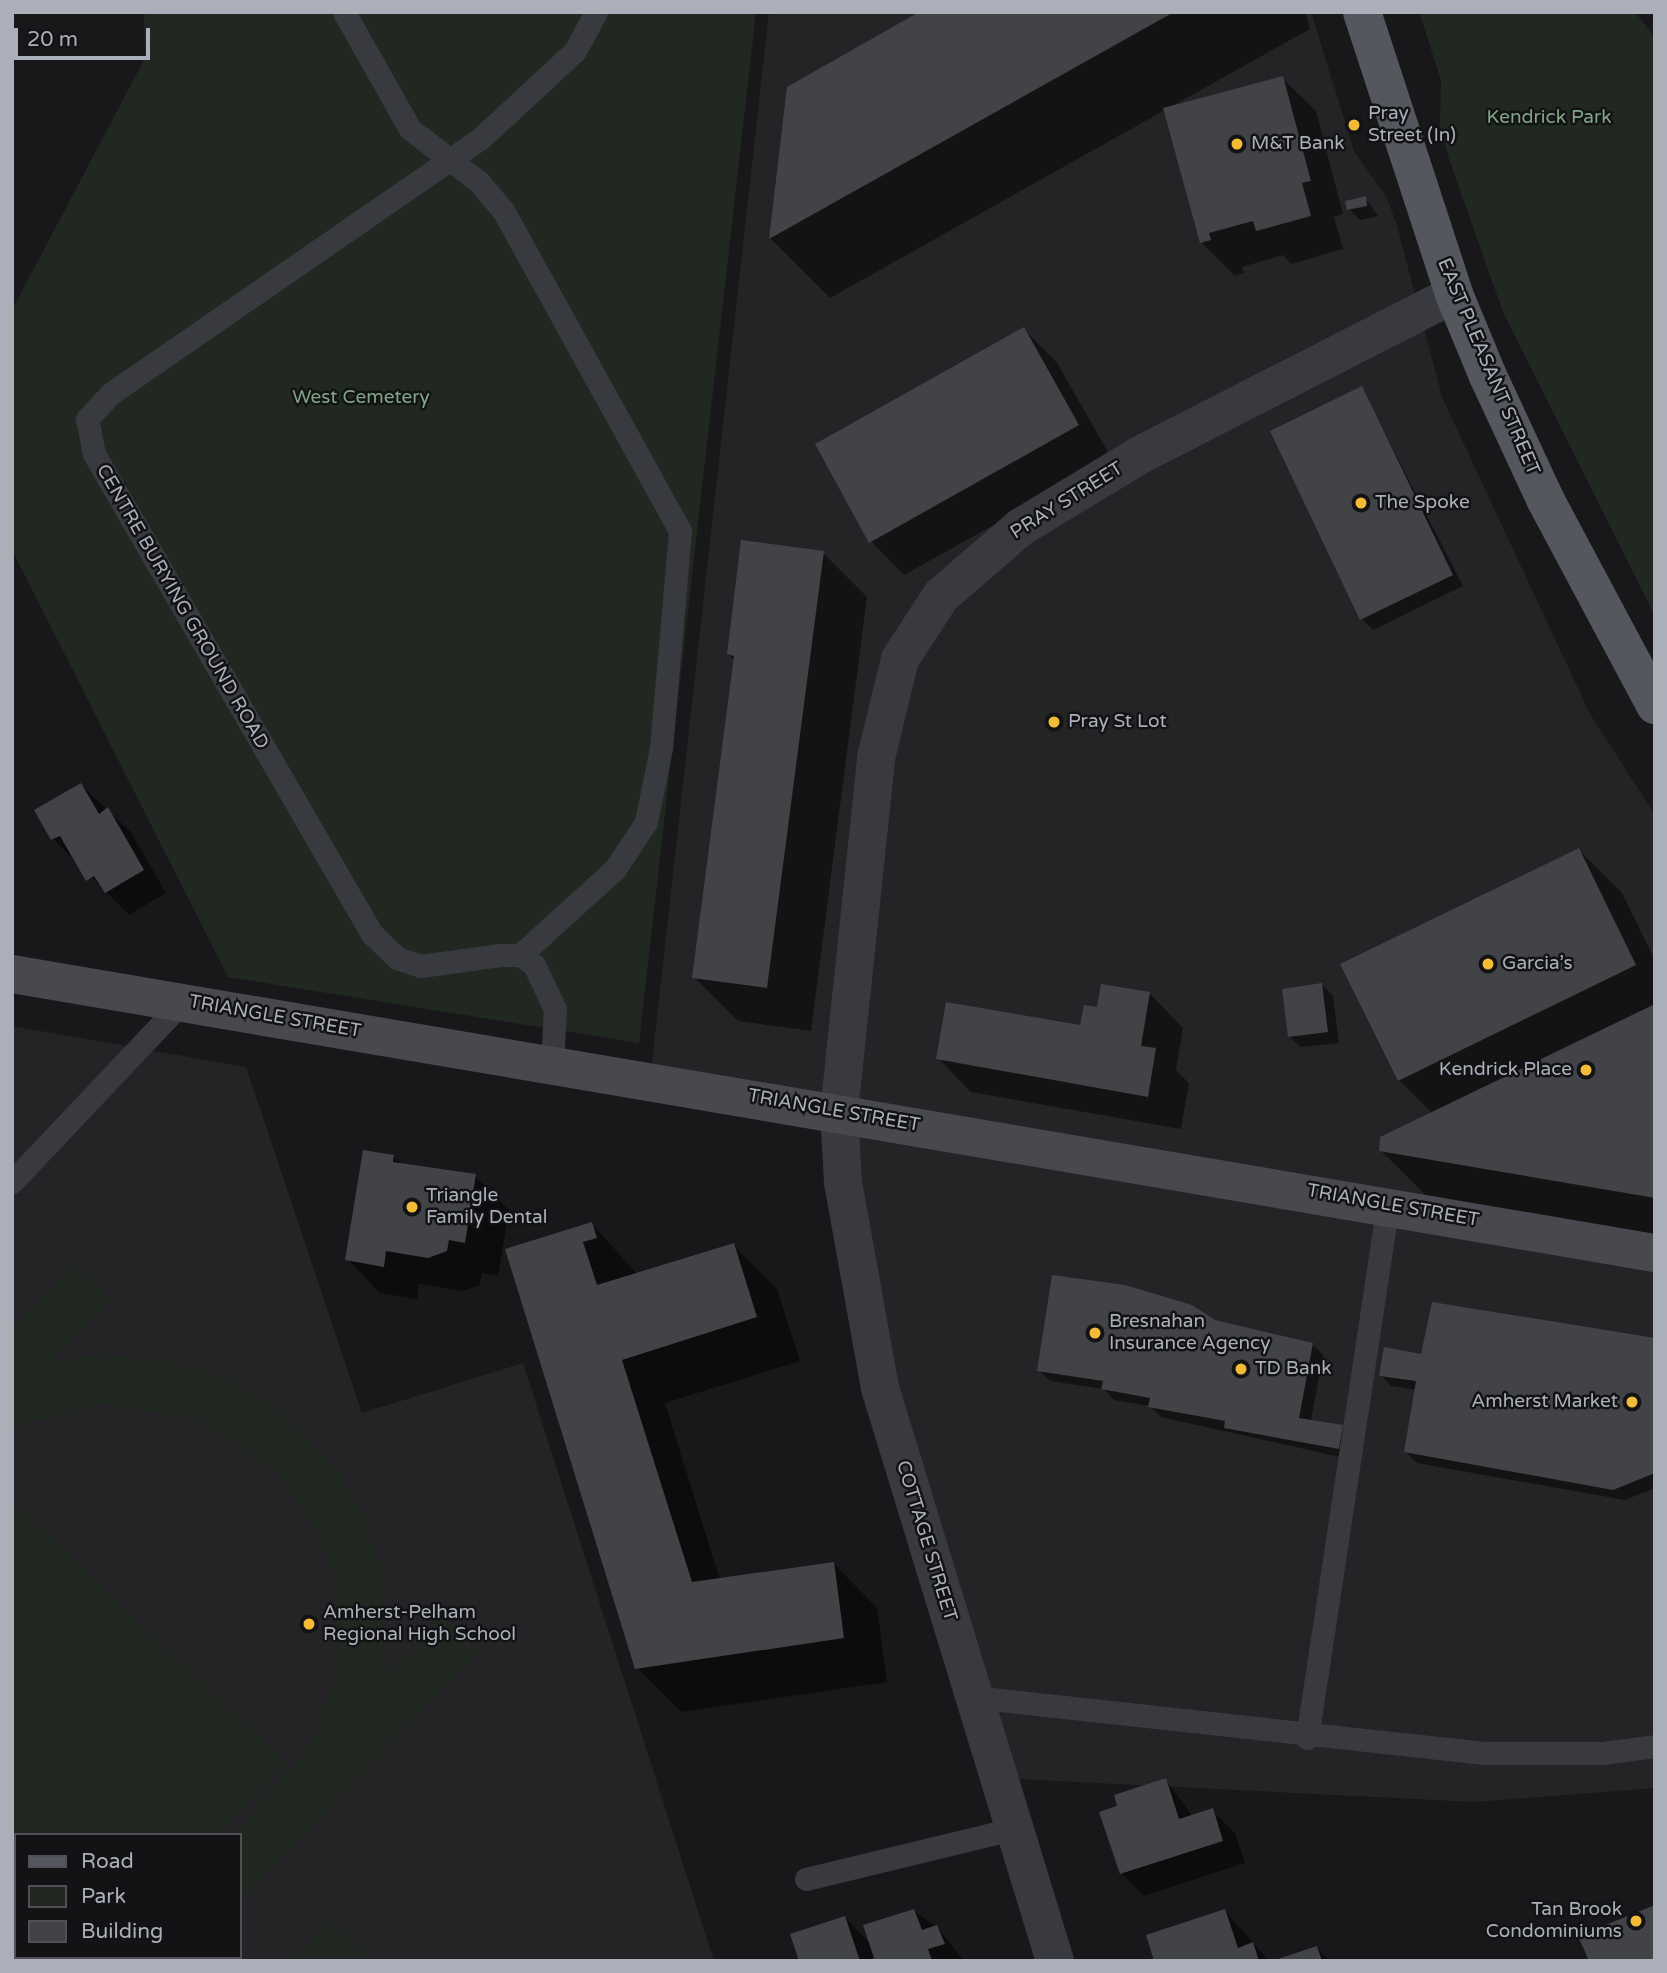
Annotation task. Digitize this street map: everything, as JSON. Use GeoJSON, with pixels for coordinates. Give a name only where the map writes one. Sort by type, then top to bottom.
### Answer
{"type":"FeatureCollection","features":[{"type":"Feature","properties":{"kind":"main road","name":"EAST PLEASANT STREET"},"geometry":{"type":"LineString","coordinates":[[1362,12],[1454,295],[1545,499],[1655,705]]}},
{"type":"Feature","properties":{"kind":"main road","name":"TRIANGLE STREET"},"geometry":{"type":"LineString","coordinates":[[12,974],[1388,1204],[1655,1253]]}},
{"type":"Feature","properties":{"kind":"street","name":"PRAY STREET"},"geometry":{"type":"LineString","coordinates":[[839,1111],[876,758],[900,659],[941,596],[1021,527],[1140,455],[1454,295]]}},
{"type":"Feature","properties":{"kind":"street","name":"COTTAGE STREET"},"geometry":{"type":"LineString","coordinates":[[839,1111],[843,1182],[880,1388],[1055,1961]]}},
{"type":"Feature","properties":{"kind":"lane"},"geometry":{"type":"LineString","coordinates":[[344,12],[410,129],[449,160],[504,212],[680,531],[661,748],[646,822],[615,869],[520,955],[534,965],[555,1009],[552,1064]]}},
{"type":"Feature","properties":{"kind":"lane","name":"CENTRE BURYING GROUND ROAD"},"geometry":{"type":"LineString","coordinates":[[520,955],[421,966],[397,958],[372,933],[94,454],[87,419],[110,394],[449,160],[534,93],[575,51],[596,12]]}},
{"type":"Feature","properties":{"kind":"lane"},"geometry":{"type":"LineString","coordinates":[[12,1182],[182,1002]]}},
{"type":"Feature","properties":{"kind":"lane"},"geometry":{"type":"LineString","coordinates":[[1307,1738],[1388,1204]]}},
{"type":"Feature","properties":{"kind":"lane"},"geometry":{"type":"LineString","coordinates":[[973,1697],[1307,1738],[1484,1753],[1602,1753],[1655,1746]]}},
{"type":"Feature","properties":{"kind":"lane"},"geometry":{"type":"LineString","coordinates":[[806,1879],[1013,1829]]}},
{"type":"Feature","properties":{"kind":"shaded area"},"geometry":{"type":"Polygon","coordinates":[[[769,12],[1311,12],[1354,151],[1387,198],[1397,226],[1442,397],[1590,714],[1655,815],[1655,1788],[1475,1802],[998,1778],[880,1388],[838,1112],[650,1080],[769,12]]]}},
{"type":"Feature","properties":{"kind":"shaded area","name":"Amherst-Pelham Regional High School"},"geometry":{"type":"Polygon","coordinates":[[[12,1026],[246,1067],[362,1413],[523,1363],[714,1961],[12,1961],[12,1026]]]}},
{"type":"Feature","properties":{"kind":"green space","name":"West Cemetery"},"geometry":{"type":"Polygon","coordinates":[[[144,12],[756,12],[639,1043],[228,977],[12,550],[12,310],[145,58],[144,12]]]}},
{"type":"Feature","properties":{"kind":"green space","name":"Kendrick Park"},"geometry":{"type":"Polygon","coordinates":[[[1419,12],[1635,12],[1655,38],[1655,616],[1503,312],[1449,159],[1440,126],[1441,80],[1419,12]]]}},
{"type":"Feature","properties":{"kind":"green space"},"geometry":{"type":"Polygon","coordinates":[[[73,1265],[111,1299],[50,1363],[103,1354],[166,1361],[226,1377],[288,1417],[339,1472],[366,1521],[382,1568],[387,1677],[443,1617],[478,1653],[242,1899],[242,1833],[235,1833],[311,1744],[331,1689],[340,1648],[329,1559],[308,1515],[274,1470],[195,1418],[97,1404],[12,1427],[12,1328],[73,1265]]]}},
{"type":"Feature","properties":{"kind":"green space"},"geometry":{"type":"Polygon","coordinates":[[[12,1500],[286,1763],[218,1833],[14,1833],[14,1959],[95,1961],[12,1961],[12,1500]]]}},
{"type":"Feature","properties":{"kind":"green space"},"geometry":{"type":"Polygon","coordinates":[[[331,1918],[376,1961],[290,1961],[331,1918]]]}},
{"type":"Feature","properties":{"kind":"green space"},"geometry":{"type":"Polygon","coordinates":[[[114,1959],[149,1959],[112,1961],[114,1959]]]}},
{"type":"Feature","properties":{"kind":"building"},"geometry":{"type":"Polygon","coordinates":[[[919,12],[1174,12],[769,239],[787,87],[919,12]]]}},
{"type":"Feature","properties":{"kind":"building","name":"M&T Bank"},"geometry":{"type":"Polygon","coordinates":[[[1283,76],[1311,181],[1302,183],[1311,216],[1256,231],[1253,221],[1209,233],[1211,240],[1200,243],[1163,108],[1283,76]]]}},
{"type":"Feature","properties":{"kind":"building"},"geometry":{"type":"Polygon","coordinates":[[[1366,196],[1367,206],[1347,210],[1345,201],[1366,196]]]}},
{"type":"Feature","properties":{"kind":"building"},"geometry":{"type":"Polygon","coordinates":[[[1024,327],[1079,425],[869,543],[815,444],[1024,327]]]}},
{"type":"Feature","properties":{"kind":"building","name":"The Spoke"},"geometry":{"type":"Polygon","coordinates":[[[1362,386],[1453,575],[1360,620],[1270,431],[1362,386]]]}},
{"type":"Feature","properties":{"kind":"building"},"geometry":{"type":"Polygon","coordinates":[[[741,540],[824,551],[767,988],[692,978],[734,656],[727,654],[741,540]]]}},
{"type":"Feature","properties":{"kind":"building"},"geometry":{"type":"Polygon","coordinates":[[[81,783],[99,814],[108,807],[144,870],[105,893],[94,876],[86,881],[60,836],[51,840],[34,810],[81,783]]]}},
{"type":"Feature","properties":{"kind":"building","name":"Garcia’s"},"geometry":{"type":"Polygon","coordinates":[[[1579,848],[1636,965],[1398,1081],[1340,964],[1579,848]]]}},
{"type":"Feature","properties":{"kind":"building"},"geometry":{"type":"Polygon","coordinates":[[[1322,983],[1328,1032],[1288,1037],[1282,989],[1322,983]]]}},
{"type":"Feature","properties":{"kind":"building"},"geometry":{"type":"Polygon","coordinates":[[[1101,984],[1150,992],[1141,1046],[1156,1048],[1148,1097],[936,1059],[946,1002],[1080,1025],[1084,1005],[1097,1007],[1101,984]]]}},
{"type":"Feature","properties":{"kind":"building","name":"Kendrick Place"},"geometry":{"type":"Polygon","coordinates":[[[1655,1004],[1655,1198],[1379,1151],[1380,1137],[1655,1004]]]}},
{"type":"Feature","properties":{"kind":"building","name":"Triangle Family Dental"},"geometry":{"type":"Polygon","coordinates":[[[363,1150],[394,1155],[393,1162],[476,1174],[465,1243],[449,1240],[447,1251],[428,1258],[386,1251],[384,1267],[345,1260],[363,1150]]]}},
{"type":"Feature","properties":{"kind":"building"},"geometry":{"type":"Polygon","coordinates":[[[592,1222],[597,1238],[583,1242],[597,1285],[734,1243],[757,1317],[622,1360],[692,1582],[834,1562],[844,1638],[635,1669],[505,1249],[592,1222]]]}},
{"type":"Feature","properties":{"kind":"building"},"geometry":{"type":"Polygon","coordinates":[[[1052,1275],[1125,1285],[1192,1305],[1215,1320],[1313,1343],[1299,1418],[1343,1425],[1339,1449],[1224,1428],[1225,1421],[1148,1407],[1150,1398],[1101,1389],[1103,1381],[1037,1371],[1052,1275]]]}},
{"type":"Feature","properties":{"kind":"building"},"geometry":{"type":"Polygon","coordinates":[[[1432,1302],[1655,1338],[1655,1473],[1613,1490],[1404,1452],[1416,1381],[1379,1376],[1384,1347],[1421,1354],[1432,1302]]]}},
{"type":"Feature","properties":{"kind":"building"},"geometry":{"type":"Polygon","coordinates":[[[1166,1778],[1179,1819],[1213,1808],[1223,1841],[1120,1874],[1099,1812],[1117,1806],[1114,1795],[1166,1778]]]}},
{"type":"Feature","properties":{"kind":"building","name":"Tan Brook Condominiums"},"geometry":{"type":"Polygon","coordinates":[[[1655,1905],[1655,1961],[1589,1961],[1578,1936],[1655,1905]]]}},
{"type":"Feature","properties":{"kind":"building"},"geometry":{"type":"Polygon","coordinates":[[[914,1909],[922,1930],[937,1925],[945,1944],[928,1949],[932,1961],[868,1961],[874,1958],[863,1925],[914,1909]]]}},
{"type":"Feature","properties":{"kind":"building"},"geometry":{"type":"Polygon","coordinates":[[[1225,1909],[1238,1948],[1253,1942],[1259,1961],[1154,1961],[1146,1935],[1225,1909]]]}},
{"type":"Feature","properties":{"kind":"building"},"geometry":{"type":"Polygon","coordinates":[[[845,1916],[860,1961],[799,1961],[790,1934],[845,1916]]]}},
{"type":"Feature","properties":{"kind":"building"},"geometry":{"type":"Polygon","coordinates":[[[1317,1946],[1322,1961],[1275,1961],[1275,1960],[1317,1946]]]}},
{"type":"Feature","properties":{"kind":"place","name":"Pray Street (In)"},"geometry":{"type":"Point","coordinates":[1354,125]}},
{"type":"Feature","properties":{"kind":"place","name":"M&T Bank"},"geometry":{"type":"Point","coordinates":[1237,144]}},
{"type":"Feature","properties":{"kind":"place","name":"The Spoke"},"geometry":{"type":"Point","coordinates":[1361,503]}},
{"type":"Feature","properties":{"kind":"place","name":"Pray St Lot"},"geometry":{"type":"Point","coordinates":[1054,722]}},
{"type":"Feature","properties":{"kind":"place","name":"Garcia’s"},"geometry":{"type":"Point","coordinates":[1488,964]}},
{"type":"Feature","properties":{"kind":"place","name":"Kendrick Place"},"geometry":{"type":"Point","coordinates":[1586,1070]}},
{"type":"Feature","properties":{"kind":"place","name":"Triangle Family Dental"},"geometry":{"type":"Point","coordinates":[412,1207]}},
{"type":"Feature","properties":{"kind":"place","name":"Bresnahan Insurance Agency"},"geometry":{"type":"Point","coordinates":[1095,1333]}},
{"type":"Feature","properties":{"kind":"place","name":"TD Bank"},"geometry":{"type":"Point","coordinates":[1241,1369]}},
{"type":"Feature","properties":{"kind":"place","name":"Amherst Market"},"geometry":{"type":"Point","coordinates":[1632,1402]}},
{"type":"Feature","properties":{"kind":"place","name":"Amherst-Pelham Regional High School"},"geometry":{"type":"Point","coordinates":[309,1624]}},
{"type":"Feature","properties":{"kind":"place","name":"Tan Brook Condominiums"},"geometry":{"type":"Point","coordinates":[1636,1921]}}]}
